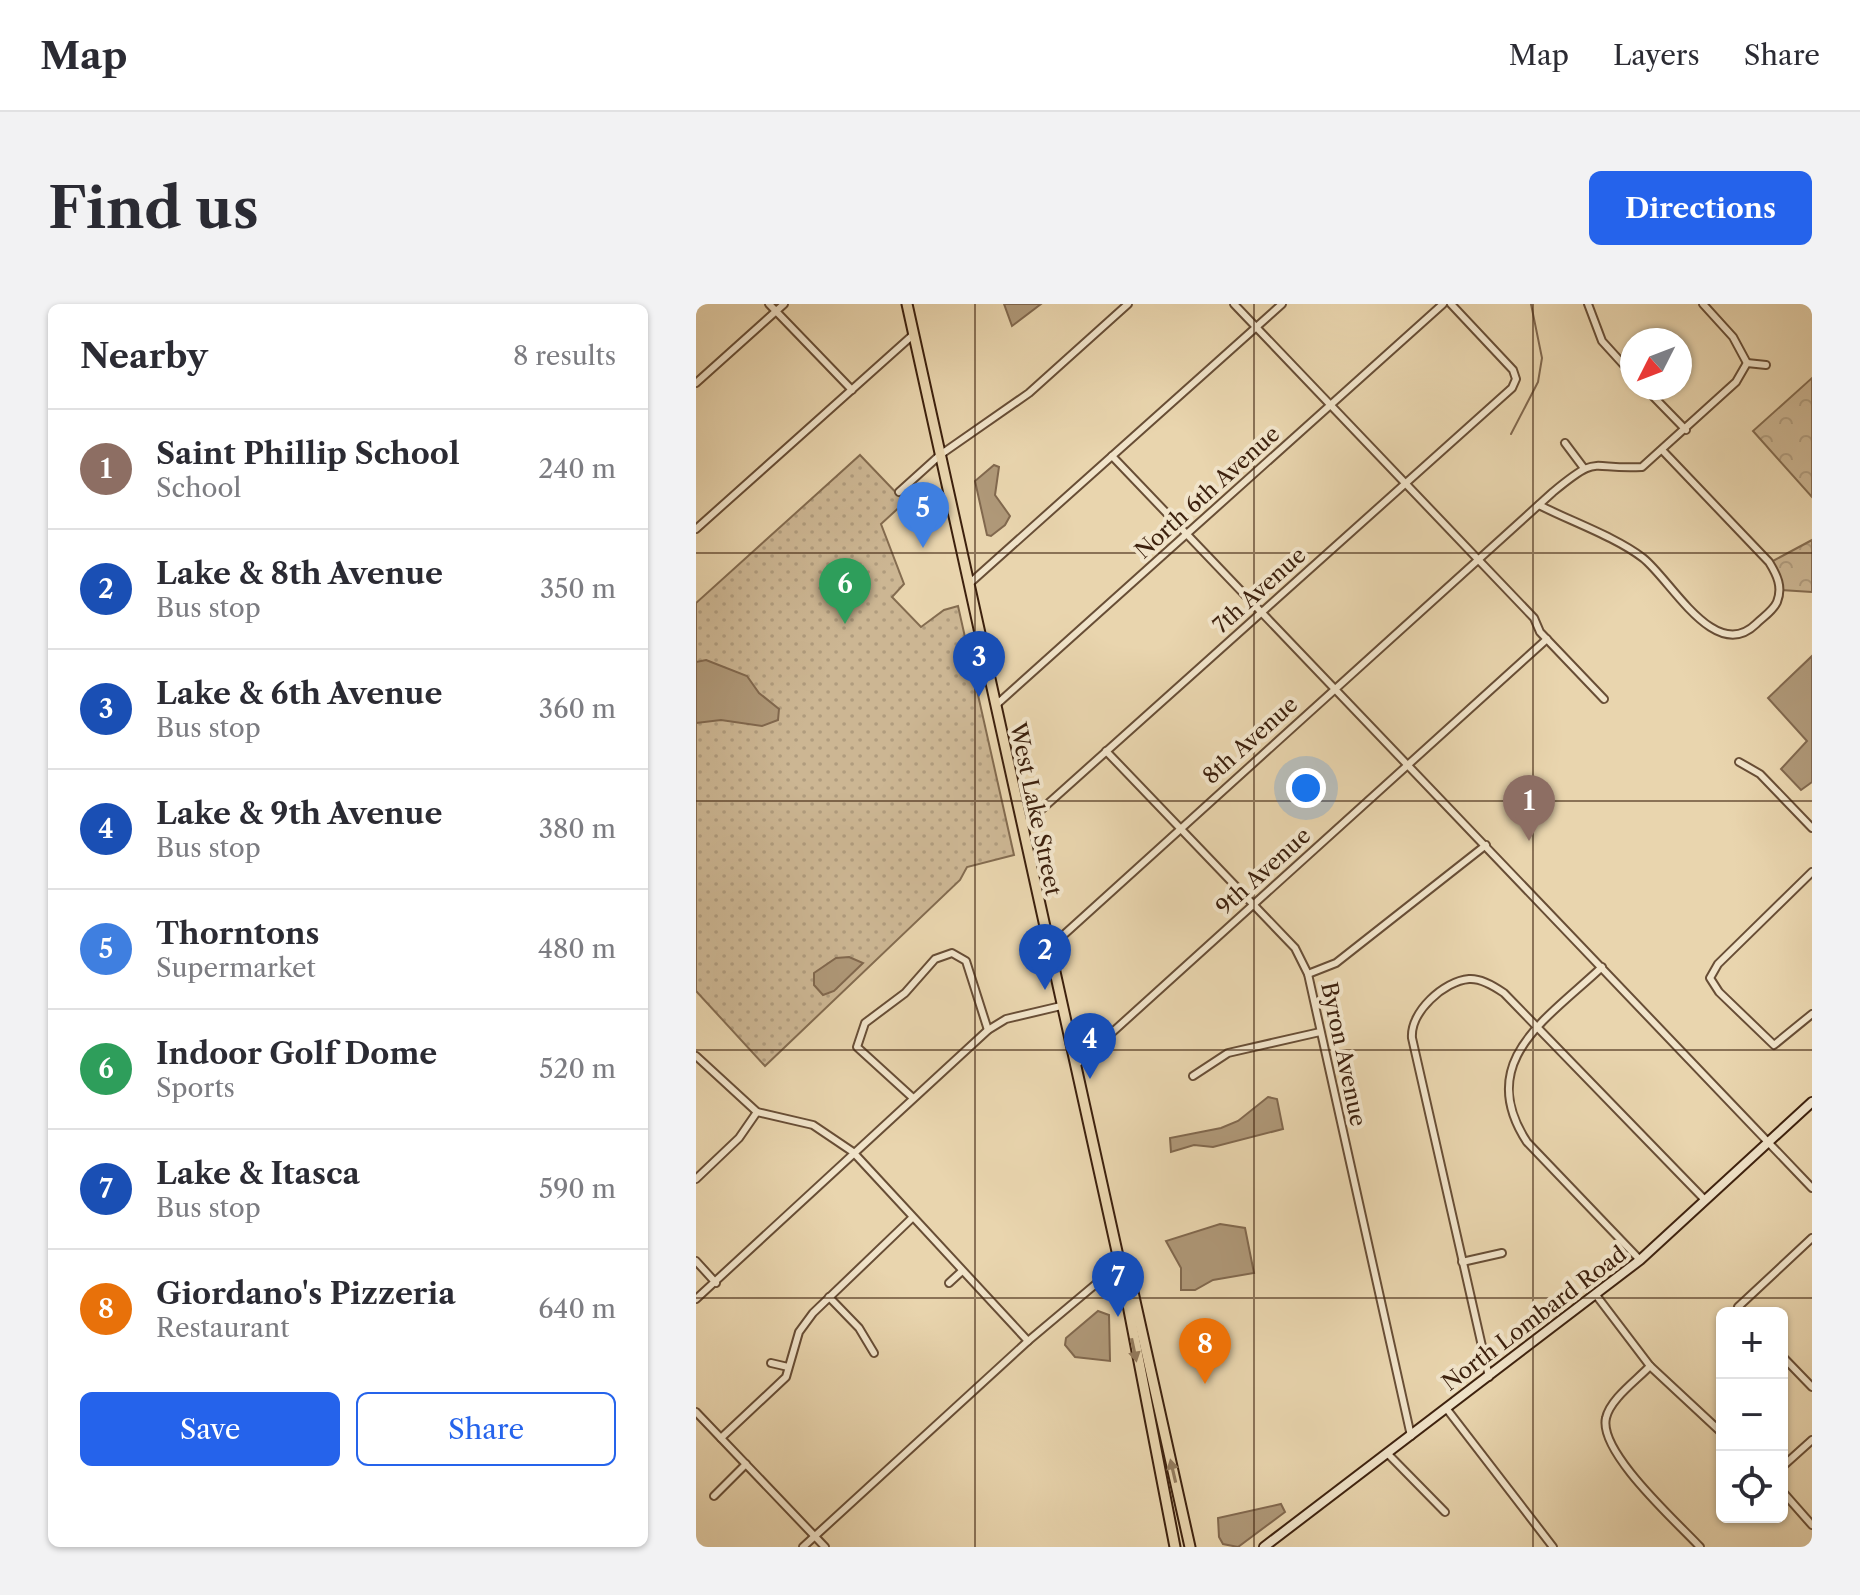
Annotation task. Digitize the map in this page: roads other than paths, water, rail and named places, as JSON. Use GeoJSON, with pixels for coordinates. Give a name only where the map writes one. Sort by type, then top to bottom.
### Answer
{"type":"FeatureCollection","features":[{"type":"Feature","properties":{"kind":"main road","name":"West Lake Street"},"geometry":{"type":"LineString","coordinates":[[907,304],[1122,1274],[1175,1547]]}},
{"type":"Feature","properties":{"kind":"main road","name":"West Lake Street"},"geometry":{"type":"LineString","coordinates":[[1122,1274],[1133,1292],[1190,1547]]}},
{"type":"Feature","properties":{"kind":"street"},"geometry":{"type":"LineString","coordinates":[[769,304],[852,390]]}},
{"type":"Feature","properties":{"kind":"street"},"geometry":{"type":"LineString","coordinates":[[696,383],[784,304]]}},
{"type":"Feature","properties":{"kind":"street"},"geometry":{"type":"LineString","coordinates":[[899,492],[940,455],[1029,393],[1128,304]]}},
{"type":"Feature","properties":{"kind":"street"},"geometry":{"type":"LineString","coordinates":[[1234,304],[1534,618],[1547,639],[1604,699]]}},
{"type":"Feature","properties":{"kind":"street"},"geometry":{"type":"LineString","coordinates":[[970,583],[1282,304]]}},
{"type":"Feature","properties":{"kind":"street","name":"North 6th Avenue"},"geometry":{"type":"LineString","coordinates":[[996,706],[1443,304]]}},
{"type":"Feature","properties":{"kind":"street","name":"7th Avenue"},"geometry":{"type":"LineString","coordinates":[[1023,826],[1512,388],[1516,379],[1513,370],[1451,304]]}},
{"type":"Feature","properties":{"kind":"street"},"geometry":{"type":"LineString","coordinates":[[1588,304],[1602,341],[1620,361]]}},
{"type":"Feature","properties":{"kind":"street"},"geometry":{"type":"LineString","coordinates":[[1703,304],[1733,337],[1747,363]]}},
{"type":"Feature","properties":{"kind":"street"},"geometry":{"type":"LineString","coordinates":[[696,529],[914,334]]}},
{"type":"Feature","properties":{"kind":"street"},"geometry":{"type":"LineString","coordinates":[[1747,363],[1766,365]]}},
{"type":"Feature","properties":{"kind":"street"},"geometry":{"type":"LineString","coordinates":[[1565,443],[1583,467],[1598,462],[1623,468],[1642,467],[1736,382],[1747,363]]}},
{"type":"Feature","properties":{"kind":"street"},"geometry":{"type":"LineString","coordinates":[[1657,400],[1686,430]]}},
{"type":"Feature","properties":{"kind":"street"},"geometry":{"type":"LineString","coordinates":[[1539,505],[1641,556],[1707,626],[1729,636],[1751,629],[1774,607],[1779,597],[1777,575],[1769,562],[1663,451]]}},
{"type":"Feature","properties":{"kind":"street"},"geometry":{"type":"LineString","coordinates":[[1112,456],[1812,1188]]}},
{"type":"Feature","properties":{"kind":"street","name":"8th Avenue"},"geometry":{"type":"LineString","coordinates":[[1048,949],[1335,687],[1583,467]]}},
{"type":"Feature","properties":{"kind":"street","name":"9th Avenue"},"geometry":{"type":"LineString","coordinates":[[1075,1066],[1547,639]]}},
{"type":"Feature","properties":{"kind":"street","name":"Byron Avenue"},"geometry":{"type":"LineString","coordinates":[[1106,751],[1295,948],[1308,974],[1411,1436]]}},
{"type":"Feature","properties":{"kind":"street"},"geometry":{"type":"LineString","coordinates":[[1739,762],[1760,774],[1812,828]]}},
{"type":"Feature","properties":{"kind":"street"},"geometry":{"type":"LineString","coordinates":[[1308,974],[1336,963],[1486,845]]}},
{"type":"Feature","properties":{"kind":"street"},"geometry":{"type":"LineString","coordinates":[[1812,872],[1718,964],[1710,978],[1729,1003],[1774,1045],[1812,1014]]}},
{"type":"Feature","properties":{"kind":"street"},"geometry":{"type":"LineString","coordinates":[[913,1098],[857,1047],[865,1023],[902,995],[935,959],[952,953],[966,961],[988,1030]]}},
{"type":"Feature","properties":{"kind":"street"},"geometry":{"type":"LineString","coordinates":[[1602,967],[1516,1053],[1506,1093],[1516,1125],[1533,1148],[1640,1260]]}},
{"type":"Feature","properties":{"kind":"street"},"geometry":{"type":"LineString","coordinates":[[1489,1377],[1412,1038],[1413,1021],[1423,1007],[1452,985],[1466,979],[1494,986],[1705,1200]]}},
{"type":"Feature","properties":{"kind":"street"},"geometry":{"type":"LineString","coordinates":[[696,1299],[988,1030],[1006,1019],[1061,1006]]}},
{"type":"Feature","properties":{"kind":"street"},"geometry":{"type":"LineString","coordinates":[[1193,1076],[1228,1053],[1320,1032]]}},
{"type":"Feature","properties":{"kind":"street"},"geometry":{"type":"LineString","coordinates":[[697,1058],[757,1112],[813,1125],[853,1152],[1028,1341]]}},
{"type":"Feature","properties":{"kind":"street","name":"North Lombard Road"},"geometry":{"type":"LineString","coordinates":[[1264,1547],[1640,1260],[1812,1102]]}},
{"type":"Feature","properties":{"kind":"street"},"geometry":{"type":"LineString","coordinates":[[696,1179],[739,1138],[757,1112]]}},
{"type":"Feature","properties":{"kind":"street"},"geometry":{"type":"LineString","coordinates":[[721,1438],[786,1377],[799,1332],[829,1297],[912,1218]]}},
{"type":"Feature","properties":{"kind":"street"},"geometry":{"type":"LineString","coordinates":[[1743,1307],[1811,1241]]}},
{"type":"Feature","properties":{"kind":"street"},"geometry":{"type":"LineString","coordinates":[[1462,1262],[1502,1253]]}},
{"type":"Feature","properties":{"kind":"street"},"geometry":{"type":"LineString","coordinates":[[696,1261],[716,1283]]}},
{"type":"Feature","properties":{"kind":"street"},"geometry":{"type":"LineString","coordinates":[[949,1283],[962,1271]]}},
{"type":"Feature","properties":{"kind":"street"},"geometry":{"type":"LineString","coordinates":[[803,1547],[1028,1341],[1103,1278],[1122,1274]]}},
{"type":"Feature","properties":{"kind":"street"},"geometry":{"type":"LineString","coordinates":[[1596,1295],[1650,1366],[1716,1427]]}},
{"type":"Feature","properties":{"kind":"street"},"geometry":{"type":"LineString","coordinates":[[829,1297],[859,1328],[874,1353]]}},
{"type":"Feature","properties":{"kind":"street"},"geometry":{"type":"LineString","coordinates":[[1788,1362],[1812,1387]]}},
{"type":"Feature","properties":{"kind":"street"},"geometry":{"type":"LineString","coordinates":[[771,1363],[788,1367]]}},
{"type":"Feature","properties":{"kind":"street"},"geometry":{"type":"LineString","coordinates":[[1650,1366],[1611,1407],[1606,1427],[1618,1456],[1700,1547]]}},
{"type":"Feature","properties":{"kind":"street"},"geometry":{"type":"LineString","coordinates":[[1446,1408],[1553,1547]]}},
{"type":"Feature","properties":{"kind":"street"},"geometry":{"type":"LineString","coordinates":[[696,1412],[825,1547]]}},
{"type":"Feature","properties":{"kind":"street"},"geometry":{"type":"LineString","coordinates":[[1788,1462],[1812,1440]]}},
{"type":"Feature","properties":{"kind":"street"},"geometry":{"type":"LineString","coordinates":[[1388,1454],[1445,1512]]}},
{"type":"Feature","properties":{"kind":"street"},"geometry":{"type":"LineString","coordinates":[[714,1496],[746,1464]]}},
{"type":"Feature","properties":{"kind":"street"},"geometry":{"type":"LineString","coordinates":[[1788,1498],[1812,1525]]}},
{"type":"Feature","properties":{"kind":"waterway"},"geometry":{"type":"LineString","coordinates":[[1511,434],[1538,382],[1542,358],[1531,304]]}},
{"type":"Feature","properties":{"kind":"place","name":"Thorntons"},"geometry":{"type":"Point","coordinates":[923,548]}},
{"type":"Feature","properties":{"kind":"place","name":"Indoor Golf Dome"},"geometry":{"type":"Point","coordinates":[845,624]}},
{"type":"Feature","properties":{"kind":"place","name":"Lake & 6th Avenue"},"geometry":{"type":"Point","coordinates":[979,697]}},
{"type":"Feature","properties":{"kind":"place","name":"Saint Phillip School"},"geometry":{"type":"Point","coordinates":[1529,841]}},
{"type":"Feature","properties":{"kind":"place","name":"Lake & 8th Avenue"},"geometry":{"type":"Point","coordinates":[1045,990]}},
{"type":"Feature","properties":{"kind":"place","name":"Lake & 9th Avenue"},"geometry":{"type":"Point","coordinates":[1090,1079]}},
{"type":"Feature","properties":{"kind":"place","name":"Lake & Itasca"},"geometry":{"type":"Point","coordinates":[1118,1317]}},
{"type":"Feature","properties":{"kind":"place","name":"Giordano's Pizzeria"},"geometry":{"type":"Point","coordinates":[1205,1384]}}]}
